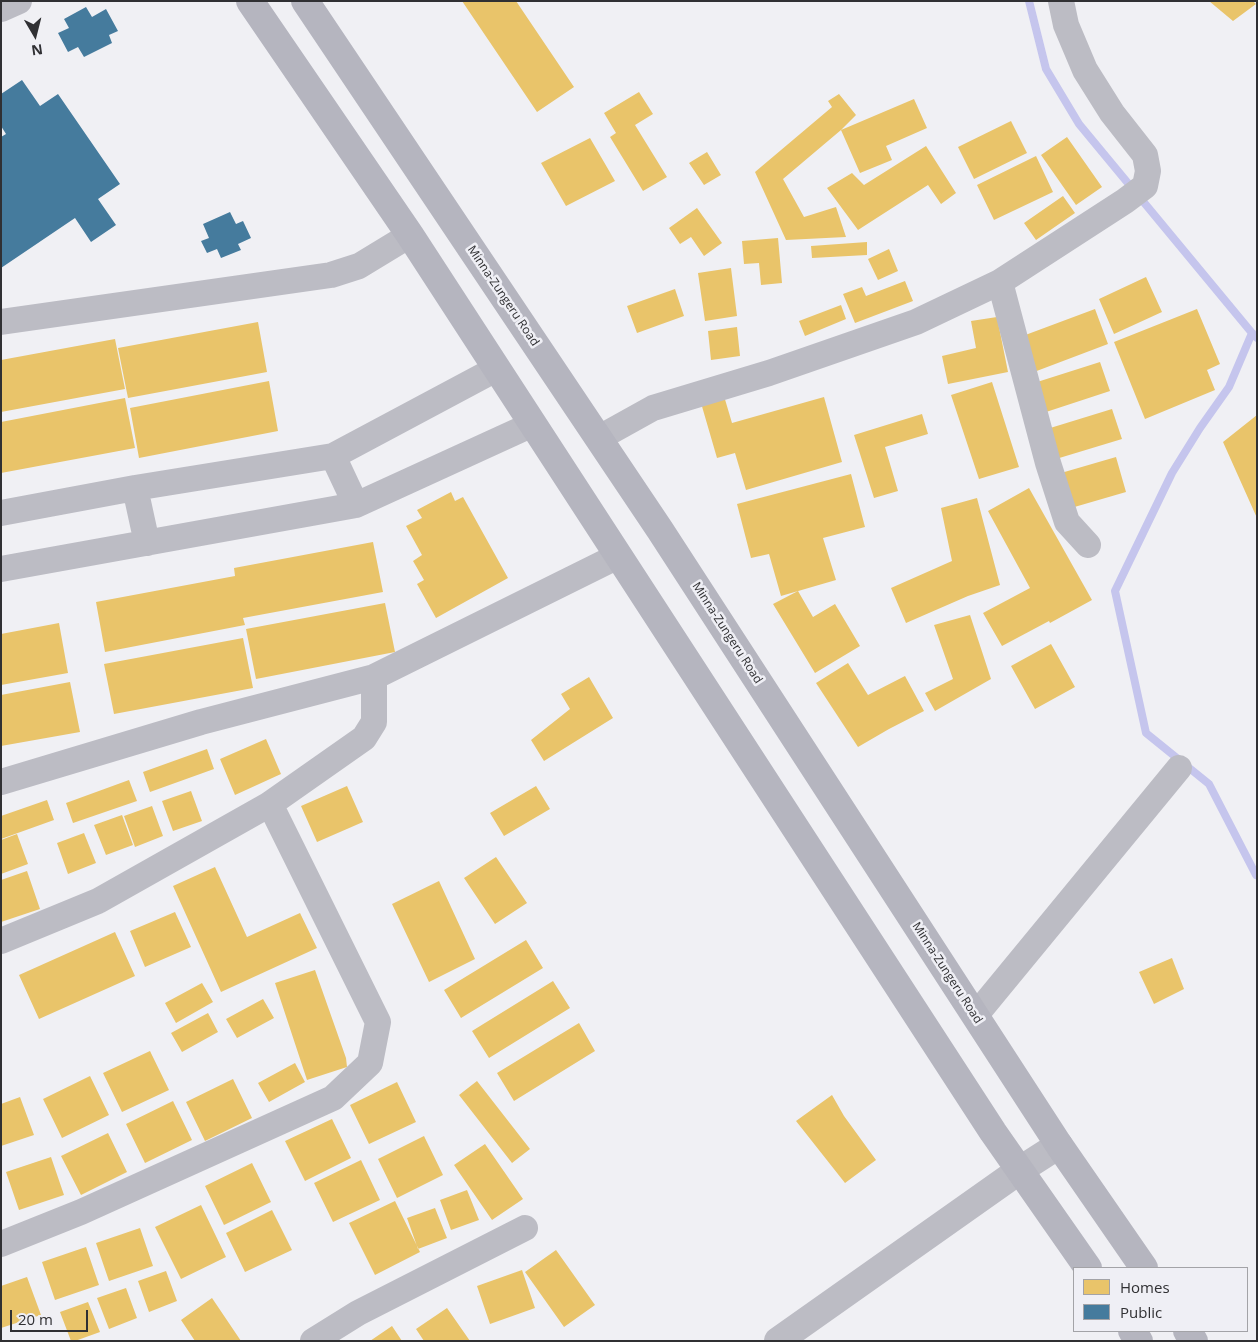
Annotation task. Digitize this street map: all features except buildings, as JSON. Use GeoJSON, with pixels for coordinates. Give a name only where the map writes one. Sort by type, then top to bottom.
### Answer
{"type":"FeatureCollection","features":[{"type":"Feature","properties":{"kind":"main road"},"geometry":{"type":"LineString","coordinates":[[250,1],[410,235],[987,1124],[1087,1267]]}},
{"type":"Feature","properties":{"kind":"main road","name":"Minna-Zungeru Road"},"geometry":{"type":"LineString","coordinates":[[305,1],[599,438],[1059,1145],[1143,1267]]}},
{"type":"Feature","properties":{"kind":"street"},"geometry":{"type":"LineString","coordinates":[[1,9],[19,1]]}},
{"type":"Feature","properties":{"kind":"street"},"geometry":{"type":"LineString","coordinates":[[599,438],[653,408],[770,374],[916,322],[1000,282],[1135,194],[1148,171],[1145,156],[1112,113],[1085,70],[1066,25],[1061,1]]}},
{"type":"Feature","properties":{"kind":"street"},"geometry":{"type":"LineString","coordinates":[[1,322],[331,275],[359,266],[410,235]]}},
{"type":"Feature","properties":{"kind":"street"},"geometry":{"type":"LineString","coordinates":[[1000,282],[1048,463],[1067,522],[1088,545]]}},
{"type":"Feature","properties":{"kind":"street"},"geometry":{"type":"LineString","coordinates":[[1,513],[135,488],[333,456],[496,370]]}},
{"type":"Feature","properties":{"kind":"street"},"geometry":{"type":"LineString","coordinates":[[1,569],[356,505],[533,424]]}},
{"type":"Feature","properties":{"kind":"street"},"geometry":{"type":"LineString","coordinates":[[333,456],[356,505]]}},
{"type":"Feature","properties":{"kind":"street"},"geometry":{"type":"LineString","coordinates":[[135,488],[147,543]]}},
{"type":"Feature","properties":{"kind":"street"},"geometry":{"type":"LineString","coordinates":[[1,782],[201,722],[374,677],[618,556]]}},
{"type":"Feature","properties":{"kind":"street"},"geometry":{"type":"LineString","coordinates":[[1,941],[98,901],[270,804],[364,738],[374,722],[374,677]]}},
{"type":"Feature","properties":{"kind":"street"},"geometry":{"type":"LineString","coordinates":[[975,1016],[1179,768]]}},
{"type":"Feature","properties":{"kind":"street"},"geometry":{"type":"LineString","coordinates":[[1,1244],[81,1212],[333,1098],[370,1063],[378,1022],[270,804]]}},
{"type":"Feature","properties":{"kind":"street"},"geometry":{"type":"LineString","coordinates":[[778,1341],[1020,1170],[1059,1145]]}},
{"type":"Feature","properties":{"kind":"street"},"geometry":{"type":"LineString","coordinates":[[313,1341],[358,1313],[525,1228]]}},
{"type":"Feature","properties":{"kind":"waterway"},"geometry":{"type":"LineString","coordinates":[[1029,1],[1046,69],[1079,124],[1257,338]]}},
{"type":"Feature","properties":{"kind":"waterway"},"geometry":{"type":"LineString","coordinates":[[1252,333],[1229,387],[1200,428],[1172,473],[1115,591],[1146,733],[1209,784],[1256,875]]}}]}
